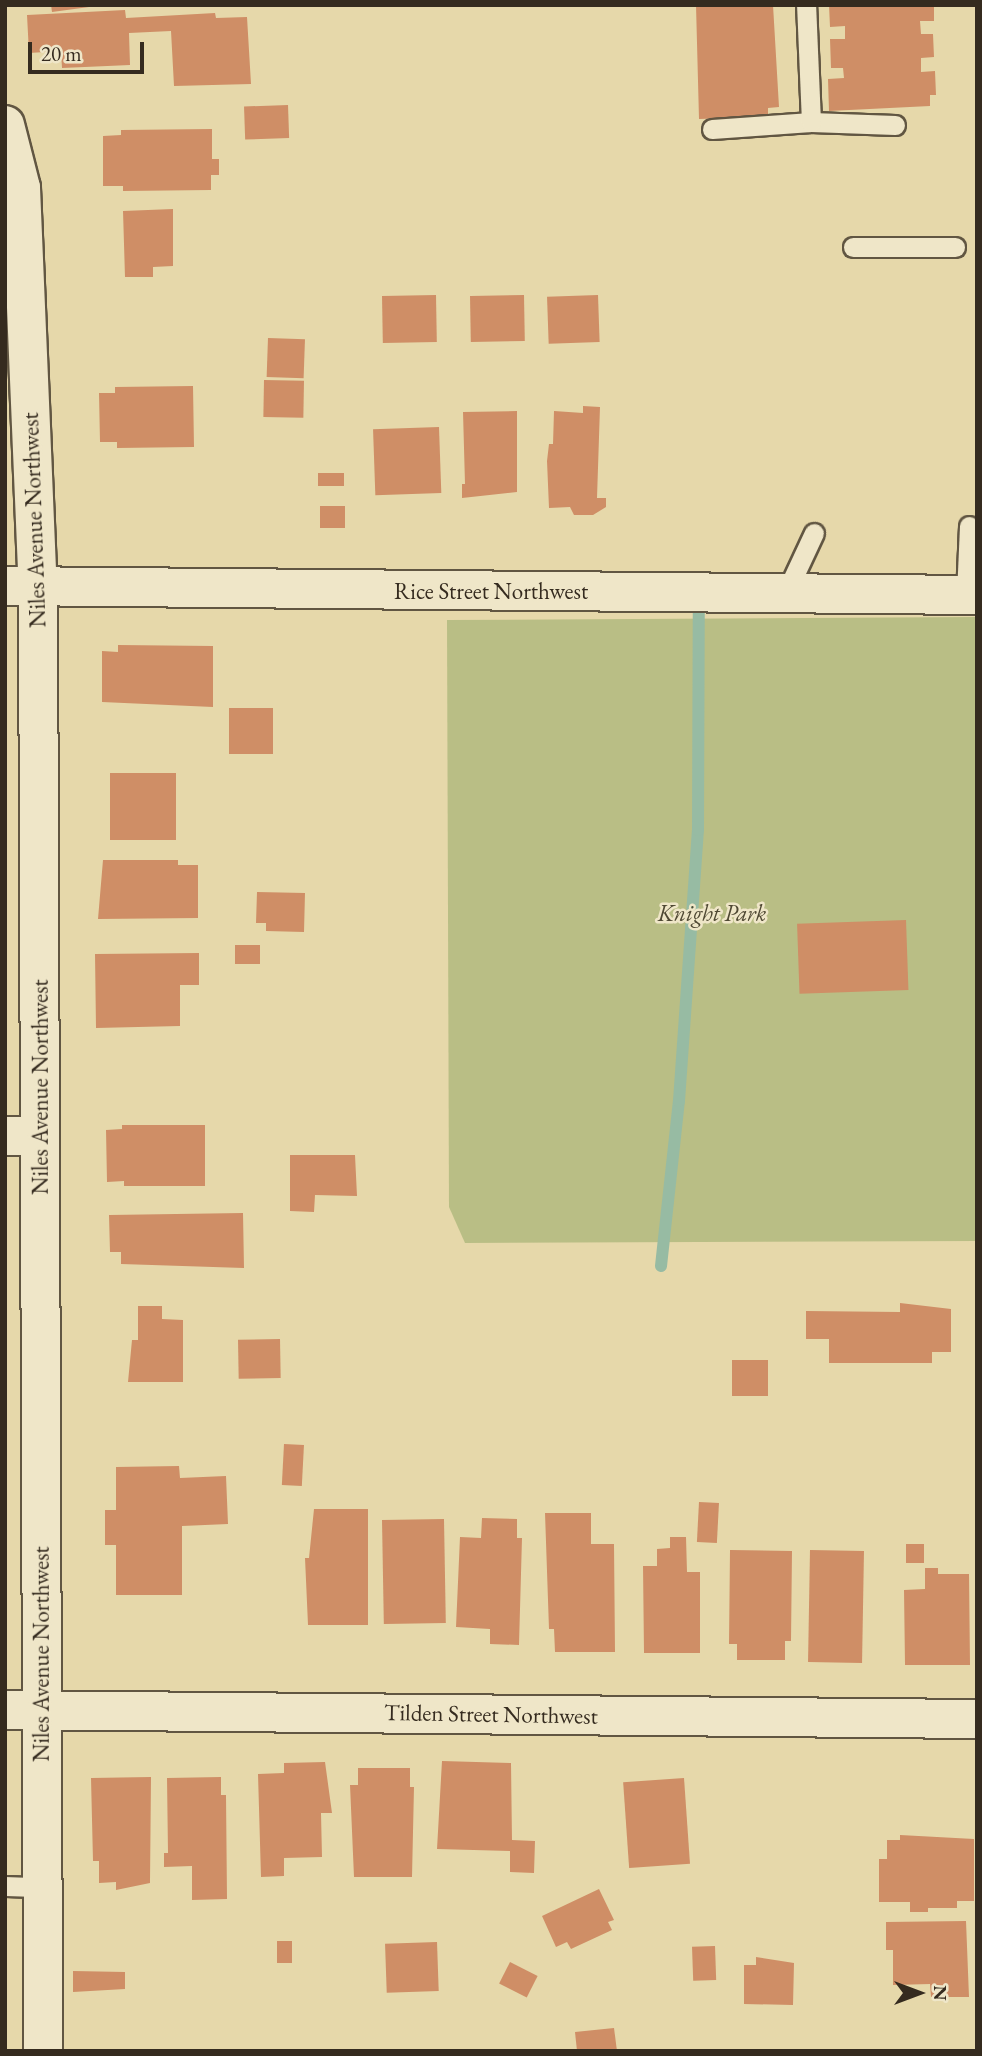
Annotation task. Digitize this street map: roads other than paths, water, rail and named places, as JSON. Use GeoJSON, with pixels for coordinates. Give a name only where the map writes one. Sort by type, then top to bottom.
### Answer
{"type":"FeatureCollection","features":[{"type":"Feature","properties":{"kind":"street","name":"Niles Avenue Northwest"},"geometry":{"type":"LineString","coordinates":[[5,125],[21,188],[24,1886],[43,2051]]}},
{"type":"Feature","properties":{"kind":"street","name":"Rice Street Northwest"},"geometry":{"type":"LineString","coordinates":[[22,586],[971,595]]}},
{"type":"Feature","properties":{"kind":"street","name":"Tilden Street Northwest"},"geometry":{"type":"LineString","coordinates":[[23,1710],[977,1719]]}},
{"type":"Feature","properties":{"kind":"lane"},"geometry":{"type":"LineString","coordinates":[[806,5],[811,122]]}},
{"type":"Feature","properties":{"kind":"lane"},"geometry":{"type":"LineString","coordinates":[[712,129],[811,122],[895,125]]}},
{"type":"Feature","properties":{"kind":"lane"},"geometry":{"type":"LineString","coordinates":[[853,247],[955,247]]}},
{"type":"Feature","properties":{"kind":"lane"},"geometry":{"type":"LineString","coordinates":[[969,526],[971,595]]}},
{"type":"Feature","properties":{"kind":"lane"},"geometry":{"type":"LineString","coordinates":[[786,593],[814,533]]}},
{"type":"Feature","properties":{"kind":"waterway"},"geometry":{"type":"LineString","coordinates":[[661,1266],[679,1101],[698,830],[699,596]]}},
{"type":"Feature","properties":{"kind":"park label","name":"Knight Park"},"geometry":{"type":"Point","coordinates":[712,913]}}]}
